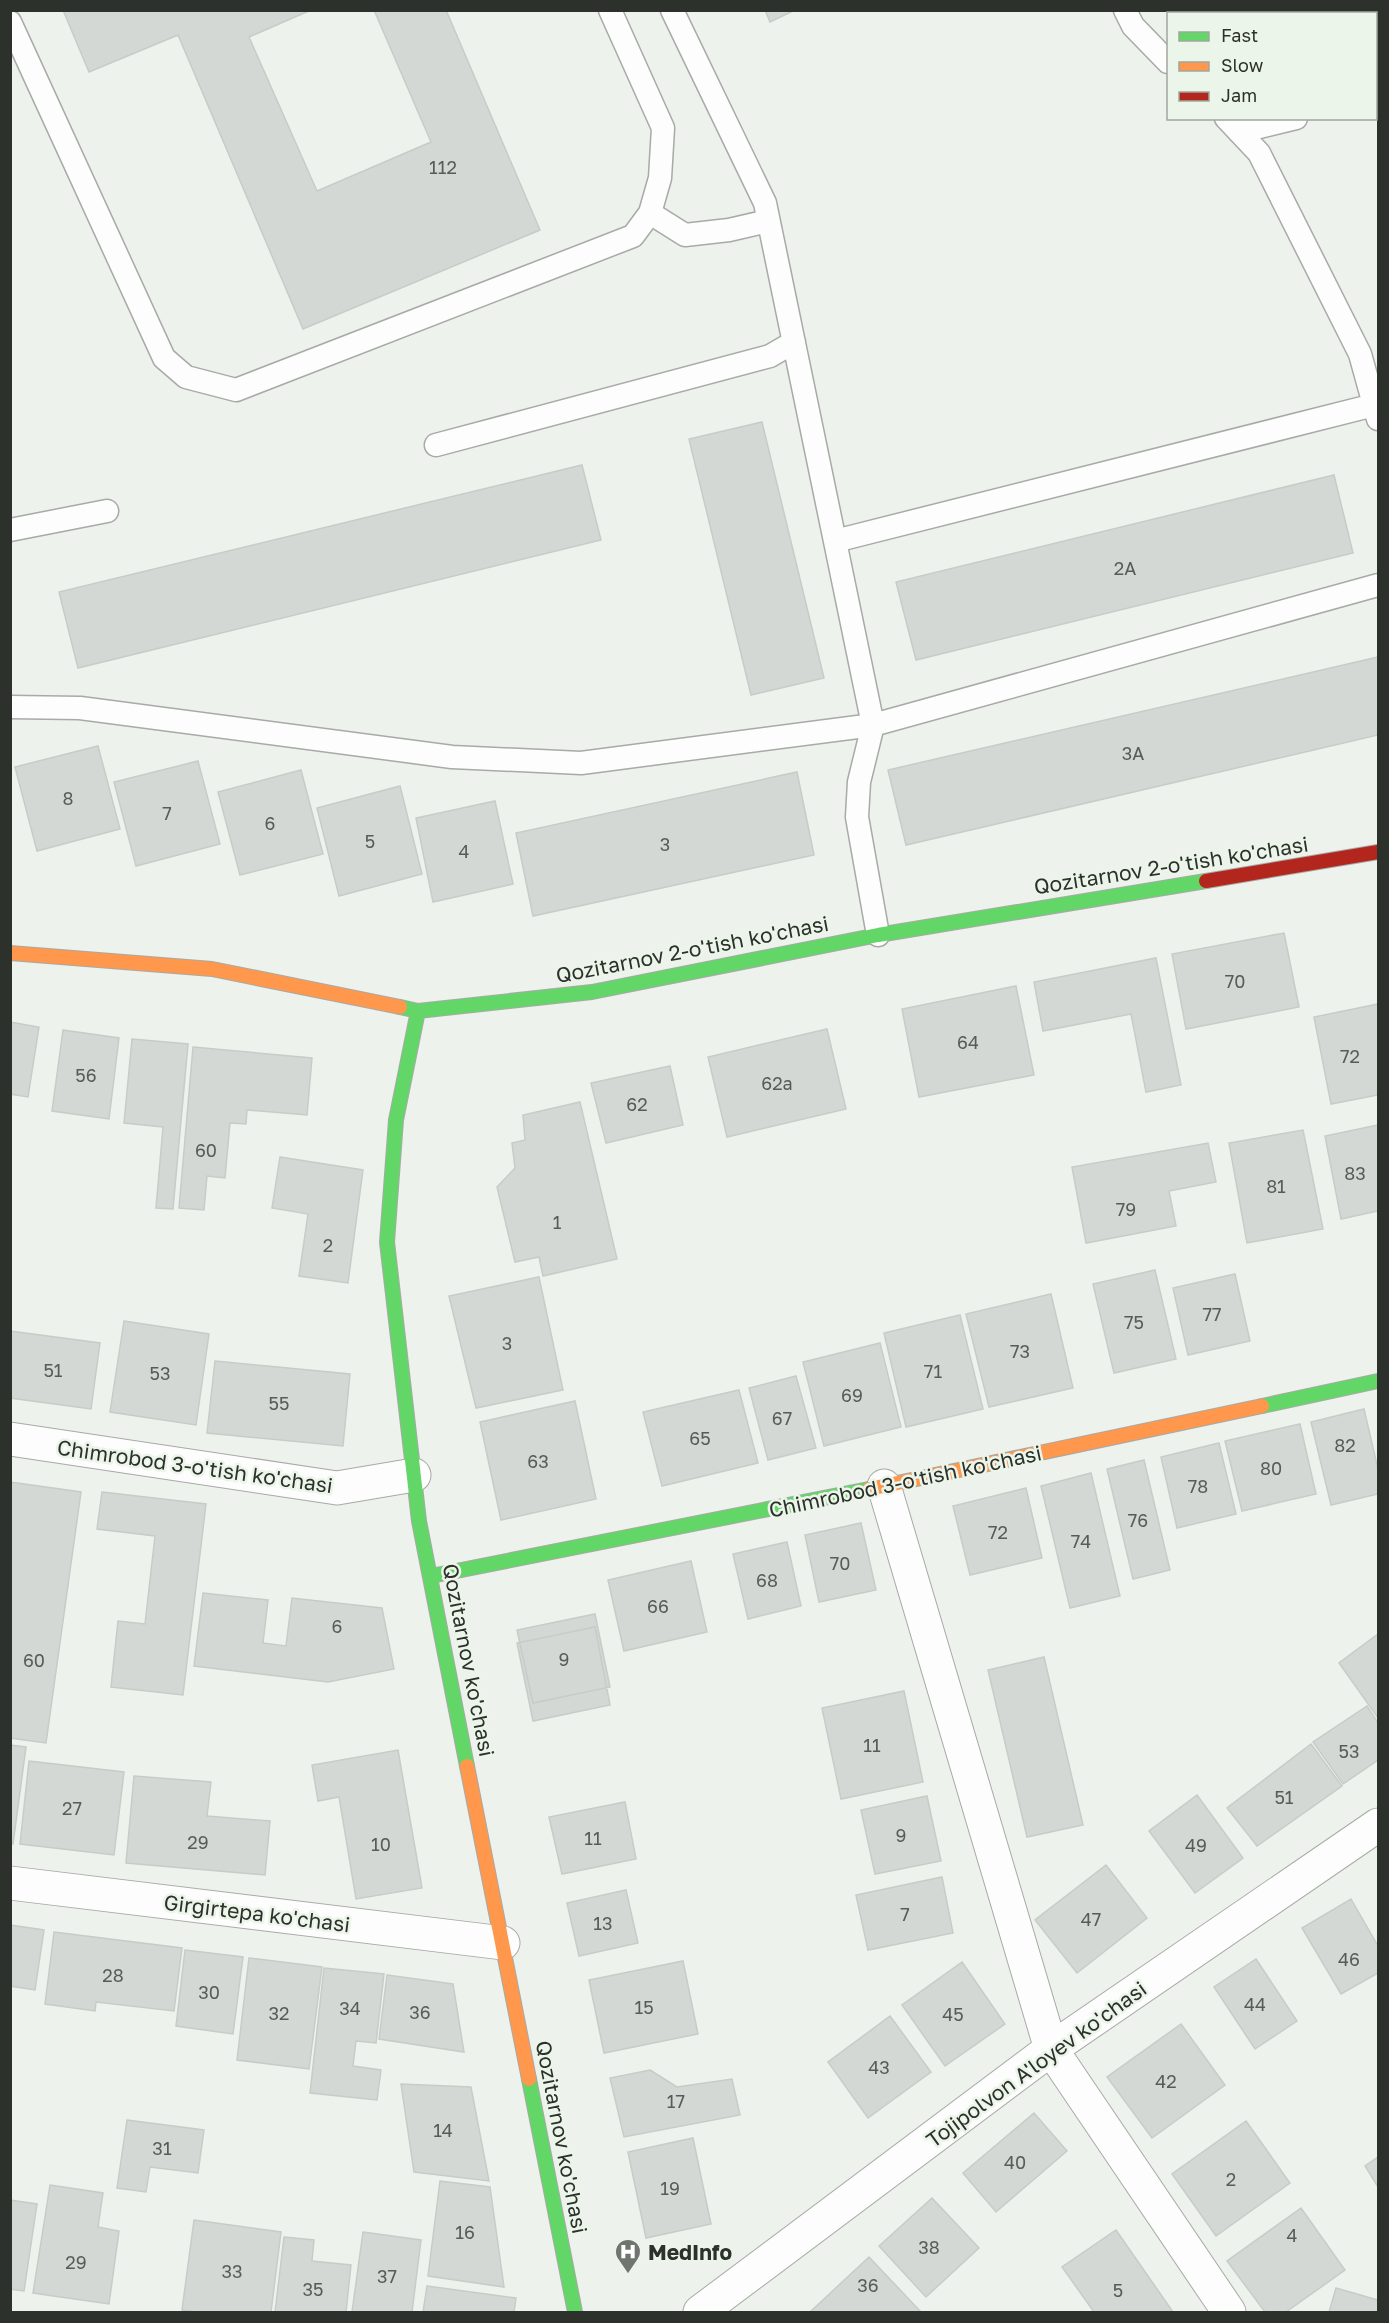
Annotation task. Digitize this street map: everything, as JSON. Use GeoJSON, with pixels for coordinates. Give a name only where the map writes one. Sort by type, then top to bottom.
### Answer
{"type":"FeatureCollection","features":[{"type":"Feature","properties":{"kind":"street","name":"Qozitarnov 2-o'tish ko'chasi"},"geometry":{"type":"LineString","coordinates":[[10,953],[212,969],[418,1011],[592,992],[878,935],[1378,852]]}},
{"type":"Feature","properties":{"kind":"street","name":"Qozitarnov ko'chasi"},"geometry":{"type":"LineString","coordinates":[[418,1011],[396,1120],[387,1242],[419,1521],[574,2313]]}},
{"type":"Feature","properties":{"kind":"street","name":"Chimrobod 3-o'tish ko'chasi"},"geometry":{"type":"LineString","coordinates":[[431,1576],[884,1486],[1378,1381]]}},
{"type":"Feature","properties":{"kind":"street","name":"Chimrobod 3-o'tish ko'chasi"},"geometry":{"type":"LineString","coordinates":[[10,1439],[338,1488],[414,1475]]}},
{"type":"Feature","properties":{"kind":"street"},"geometry":{"type":"LineString","coordinates":[[884,1486],[1051,2049],[1229,2313]]}},
{"type":"Feature","properties":{"kind":"street","name":"Tojipolvon A'loyev ko'chasi"},"geometry":{"type":"LineString","coordinates":[[700,2313],[1051,2049],[1378,1825]]}},
{"type":"Feature","properties":{"kind":"street","name":"Girgirtepa ko'chasi"},"geometry":{"type":"LineString","coordinates":[[10,1882],[503,1943]]}},
{"type":"Feature","properties":{"kind":"lane"},"geometry":{"type":"LineString","coordinates":[[10,22],[164,358],[186,377],[236,390],[633,236],[650,213],[660,178],[663,128],[610,10]]}},
{"type":"Feature","properties":{"kind":"lane"},"geometry":{"type":"LineString","coordinates":[[672,10],[765,203],[873,725],[859,782],[857,817],[878,935]]}},
{"type":"Feature","properties":{"kind":"lane"},"geometry":{"type":"LineString","coordinates":[[1125,10],[1133,26],[1167,61]]}},
{"type":"Feature","properties":{"kind":"lane"},"geometry":{"type":"LineString","coordinates":[[1232,125],[1278,120]]}},
{"type":"Feature","properties":{"kind":"lane"},"geometry":{"type":"LineString","coordinates":[[835,541],[1376,412],[1360,354],[1259,153],[1232,125]]}},
{"type":"Feature","properties":{"kind":"lane"},"geometry":{"type":"LineString","coordinates":[[650,213],[685,235],[729,230],[768,221]]}},
{"type":"Feature","properties":{"kind":"lane"},"geometry":{"type":"LineString","coordinates":[[436,446],[770,356],[794,342]]}},
{"type":"Feature","properties":{"kind":"lane"},"geometry":{"type":"LineString","coordinates":[[10,530],[106,511]]}},
{"type":"Feature","properties":{"kind":"lane"},"geometry":{"type":"LineString","coordinates":[[10,707],[80,708],[452,757],[581,763],[873,725],[1378,585]]}},
{"type":"Feature","properties":{"kind":"building"},"geometry":{"type":"Polygon","coordinates":[[[63,10],[311,10],[249,37],[317,191],[431,142],[374,10],[446,10],[540,230],[303,329],[178,35],[89,72],[63,10]]]}},
{"type":"Feature","properties":{"kind":"building"},"geometry":{"type":"Polygon","coordinates":[[[765,10],[795,10],[770,22],[765,10]]]}},
{"type":"Feature","properties":{"kind":"building"},"geometry":{"type":"Polygon","coordinates":[[[762,422],[824,678],[751,695],[689,439],[762,422]]]}},
{"type":"Feature","properties":{"kind":"building"},"geometry":{"type":"Polygon","coordinates":[[[582,465],[601,540],[78,668],[59,592],[582,465]]]}},
{"type":"Feature","properties":{"kind":"building"},"geometry":{"type":"Polygon","coordinates":[[[1334,475],[1353,553],[916,660],[896,582],[1334,475]]]}},
{"type":"Feature","properties":{"kind":"building"},"geometry":{"type":"Polygon","coordinates":[[[1378,657],[1378,735],[906,845],[888,770],[1378,657]]]}},
{"type":"Feature","properties":{"kind":"building"},"geometry":{"type":"Polygon","coordinates":[[[98,746],[120,829],[37,851],[15,767],[98,746]]]}},
{"type":"Feature","properties":{"kind":"building"},"geometry":{"type":"Polygon","coordinates":[[[198,761],[220,844],[136,866],[114,782],[198,761]]]}},
{"type":"Feature","properties":{"kind":"building"},"geometry":{"type":"Polygon","coordinates":[[[301,770],[323,854],[240,875],[218,792],[301,770]]]}},
{"type":"Feature","properties":{"kind":"building"},"geometry":{"type":"Polygon","coordinates":[[[797,772],[814,855],[533,916],[516,833],[797,772]]]}},
{"type":"Feature","properties":{"kind":"building"},"geometry":{"type":"Polygon","coordinates":[[[400,786],[422,874],[339,896],[317,808],[400,786]]]}},
{"type":"Feature","properties":{"kind":"building"},"geometry":{"type":"Polygon","coordinates":[[[495,801],[513,884],[433,902],[416,818],[495,801]]]}},
{"type":"Feature","properties":{"kind":"building"},"geometry":{"type":"Polygon","coordinates":[[[1284,933],[1299,1007],[1186,1029],[1172,954],[1284,933]]]}},
{"type":"Feature","properties":{"kind":"building"},"geometry":{"type":"Polygon","coordinates":[[[1156,958],[1181,1085],[1146,1092],[1131,1014],[1043,1031],[1034,982],[1156,958]]]}},
{"type":"Feature","properties":{"kind":"building"},"geometry":{"type":"Polygon","coordinates":[[[1016,986],[1034,1075],[919,1097],[902,1009],[1016,986]]]}},
{"type":"Feature","properties":{"kind":"building"},"geometry":{"type":"Polygon","coordinates":[[[1378,1004],[1378,1095],[1331,1104],[1314,1017],[1378,1004]]]}},
{"type":"Feature","properties":{"kind":"building"},"geometry":{"type":"Polygon","coordinates":[[[10,1022],[39,1027],[28,1097],[10,1094],[10,1022]]]}},
{"type":"Feature","properties":{"kind":"building"},"geometry":{"type":"Polygon","coordinates":[[[827,1029],[846,1109],[727,1137],[708,1057],[827,1029]]]}},
{"type":"Feature","properties":{"kind":"building"},"geometry":{"type":"Polygon","coordinates":[[[63,1030],[119,1038],[109,1119],[52,1111],[63,1030]]]}},
{"type":"Feature","properties":{"kind":"building"},"geometry":{"type":"Polygon","coordinates":[[[132,1039],[188,1044],[173,1209],[156,1208],[163,1127],[124,1123],[132,1039]]]}},
{"type":"Feature","properties":{"kind":"building"},"geometry":{"type":"Polygon","coordinates":[[[193,1047],[312,1058],[307,1115],[247,1110],[246,1124],[230,1123],[225,1178],[207,1176],[204,1210],[179,1208],[193,1047]]]}},
{"type":"Feature","properties":{"kind":"building"},"geometry":{"type":"Polygon","coordinates":[[[670,1066],[683,1125],[606,1143],[591,1083],[670,1066]]]}},
{"type":"Feature","properties":{"kind":"building"},"geometry":{"type":"Polygon","coordinates":[[[580,1102],[617,1259],[543,1276],[539,1257],[515,1262],[497,1187],[515,1168],[512,1143],[525,1140],[523,1115],[580,1102]]]}},
{"type":"Feature","properties":{"kind":"building"},"geometry":{"type":"Polygon","coordinates":[[[1378,1125],[1378,1211],[1341,1219],[1325,1136],[1378,1125]]]}},
{"type":"Feature","properties":{"kind":"building"},"geometry":{"type":"Polygon","coordinates":[[[1303,1130],[1323,1229],[1247,1243],[1229,1143],[1303,1130]]]}},
{"type":"Feature","properties":{"kind":"building"},"geometry":{"type":"Polygon","coordinates":[[[1208,1143],[1216,1182],[1169,1191],[1176,1226],[1086,1243],[1072,1167],[1208,1143]]]}},
{"type":"Feature","properties":{"kind":"building"},"geometry":{"type":"Polygon","coordinates":[[[280,1157],[363,1170],[348,1283],[299,1276],[308,1214],[272,1208],[280,1157]]]}},
{"type":"Feature","properties":{"kind":"building"},"geometry":{"type":"Polygon","coordinates":[[[1155,1270],[1176,1359],[1114,1373],[1093,1284],[1155,1270]]]}},
{"type":"Feature","properties":{"kind":"building"},"geometry":{"type":"Polygon","coordinates":[[[1235,1274],[1250,1341],[1188,1355],[1173,1288],[1235,1274]]]}},
{"type":"Feature","properties":{"kind":"building"},"geometry":{"type":"Polygon","coordinates":[[[539,1277],[563,1390],[476,1408],[449,1296],[539,1277]]]}},
{"type":"Feature","properties":{"kind":"building"},"geometry":{"type":"Polygon","coordinates":[[[1051,1294],[1073,1388],[989,1407],[966,1314],[1051,1294]]]}},
{"type":"Feature","properties":{"kind":"building"},"geometry":{"type":"Polygon","coordinates":[[[960,1315],[983,1409],[906,1427],[884,1333],[960,1315]]]}},
{"type":"Feature","properties":{"kind":"building"},"geometry":{"type":"Polygon","coordinates":[[[124,1321],[209,1334],[196,1425],[110,1412],[124,1321]]]}},
{"type":"Feature","properties":{"kind":"building"},"geometry":{"type":"Polygon","coordinates":[[[10,1331],[100,1343],[91,1409],[10,1398],[10,1331]]]}},
{"type":"Feature","properties":{"kind":"building"},"geometry":{"type":"Polygon","coordinates":[[[880,1343],[901,1427],[824,1446],[803,1362],[880,1343]]]}},
{"type":"Feature","properties":{"kind":"building"},"geometry":{"type":"Polygon","coordinates":[[[215,1361],[350,1374],[343,1446],[207,1433],[215,1361]]]}},
{"type":"Feature","properties":{"kind":"building"},"geometry":{"type":"Polygon","coordinates":[[[796,1376],[816,1448],[768,1460],[749,1388],[796,1376]]]}},
{"type":"Feature","properties":{"kind":"building"},"geometry":{"type":"Polygon","coordinates":[[[739,1390],[758,1463],[662,1486],[643,1412],[739,1390]]]}},
{"type":"Feature","properties":{"kind":"building"},"geometry":{"type":"Polygon","coordinates":[[[575,1401],[596,1499],[501,1520],[480,1422],[575,1401]]]}},
{"type":"Feature","properties":{"kind":"building"},"geometry":{"type":"Polygon","coordinates":[[[1364,1409],[1378,1469],[1378,1494],[1331,1505],[1311,1422],[1364,1409]]]}},
{"type":"Feature","properties":{"kind":"building"},"geometry":{"type":"Polygon","coordinates":[[[1300,1424],[1316,1494],[1242,1511],[1225,1441],[1300,1424]]]}},
{"type":"Feature","properties":{"kind":"building"},"geometry":{"type":"Polygon","coordinates":[[[1219,1443],[1236,1514],[1177,1528],[1161,1457],[1219,1443]]]}},
{"type":"Feature","properties":{"kind":"building"},"geometry":{"type":"Polygon","coordinates":[[[1144,1460],[1170,1570],[1133,1579],[1107,1469],[1144,1460]]]}},
{"type":"Feature","properties":{"kind":"building"},"geometry":{"type":"Polygon","coordinates":[[[1091,1473],[1120,1596],[1070,1608],[1041,1486],[1091,1473]]]}},
{"type":"Feature","properties":{"kind":"building"},"geometry":{"type":"Polygon","coordinates":[[[10,1482],[81,1492],[46,1743],[10,1738],[10,1482]]]}},
{"type":"Feature","properties":{"kind":"building"},"geometry":{"type":"Polygon","coordinates":[[[1026,1488],[1042,1558],[970,1575],[953,1506],[1026,1488]]]}},
{"type":"Feature","properties":{"kind":"building"},"geometry":{"type":"Polygon","coordinates":[[[102,1492],[206,1504],[183,1695],[111,1687],[118,1621],[145,1624],[155,1536],[97,1529],[102,1492]]]}},
{"type":"Feature","properties":{"kind":"building"},"geometry":{"type":"Polygon","coordinates":[[[861,1523],[876,1590],[819,1602],[805,1535],[861,1523]]]}},
{"type":"Feature","properties":{"kind":"building"},"geometry":{"type":"Polygon","coordinates":[[[787,1542],[801,1606],[748,1619],[733,1554],[787,1542]]]}},
{"type":"Feature","properties":{"kind":"building"},"geometry":{"type":"Polygon","coordinates":[[[691,1561],[707,1632],[624,1651],[608,1580],[691,1561]]]}},
{"type":"Feature","properties":{"kind":"building"},"geometry":{"type":"Polygon","coordinates":[[[203,1593],[268,1600],[263,1643],[286,1646],[292,1598],[382,1608],[394,1669],[328,1682],[194,1666],[203,1593]]]}},
{"type":"Feature","properties":{"kind":"building"},"geometry":{"type":"Polygon","coordinates":[[[595,1614],[610,1687],[533,1703],[517,1630],[595,1614]]]}},
{"type":"Feature","properties":{"kind":"building"},"geometry":{"type":"Polygon","coordinates":[[[595,1627],[610,1705],[533,1721],[517,1643],[595,1627]]]}},
{"type":"Feature","properties":{"kind":"building"},"geometry":{"type":"Polygon","coordinates":[[[1378,1634],[1378,1718],[1339,1663],[1378,1634]]]}},
{"type":"Feature","properties":{"kind":"building"},"geometry":{"type":"Polygon","coordinates":[[[1044,1657],[1083,1825],[1027,1837],[988,1670],[1044,1657]]]}},
{"type":"Feature","properties":{"kind":"building"},"geometry":{"type":"Polygon","coordinates":[[[904,1691],[923,1782],[841,1799],[822,1708],[904,1691]]]}},
{"type":"Feature","properties":{"kind":"building"},"geometry":{"type":"Polygon","coordinates":[[[1367,1706],[1378,1723],[1378,1760],[1343,1784],[1313,1742],[1367,1706]]]}},
{"type":"Feature","properties":{"kind":"building"},"geometry":{"type":"Polygon","coordinates":[[[1311,1744],[1342,1786],[1257,1846],[1227,1808],[1311,1744]]]}},
{"type":"Feature","properties":{"kind":"building"},"geometry":{"type":"Polygon","coordinates":[[[10,1745],[26,1747],[13,1844],[10,1843],[10,1745]]]}},
{"type":"Feature","properties":{"kind":"building"},"geometry":{"type":"Polygon","coordinates":[[[398,1750],[422,1888],[356,1899],[339,1797],[318,1801],[312,1765],[398,1750]]]}},
{"type":"Feature","properties":{"kind":"building"},"geometry":{"type":"Polygon","coordinates":[[[29,1761],[124,1772],[114,1855],[20,1844],[29,1761]]]}},
{"type":"Feature","properties":{"kind":"building"},"geometry":{"type":"Polygon","coordinates":[[[134,1776],[211,1782],[207,1816],[270,1821],[265,1875],[126,1863],[134,1776]]]}},
{"type":"Feature","properties":{"kind":"building"},"geometry":{"type":"Polygon","coordinates":[[[1197,1795],[1243,1858],[1195,1893],[1149,1831],[1197,1795]]]}},
{"type":"Feature","properties":{"kind":"building"},"geometry":{"type":"Polygon","coordinates":[[[927,1796],[941,1861],[875,1874],[861,1810],[927,1796]]]}},
{"type":"Feature","properties":{"kind":"building"},"geometry":{"type":"Polygon","coordinates":[[[625,1802],[636,1859],[562,1874],[549,1817],[625,1802]]]}},
{"type":"Feature","properties":{"kind":"building"},"geometry":{"type":"Polygon","coordinates":[[[1106,1865],[1147,1918],[1077,1973],[1035,1920],[1106,1865]]]}},
{"type":"Feature","properties":{"kind":"building"},"geometry":{"type":"Polygon","coordinates":[[[942,1877],[953,1933],[868,1950],[856,1895],[942,1877]]]}},
{"type":"Feature","properties":{"kind":"building"},"geometry":{"type":"Polygon","coordinates":[[[626,1890],[638,1943],[579,1956],[567,1903],[626,1890]]]}},
{"type":"Feature","properties":{"kind":"building"},"geometry":{"type":"Polygon","coordinates":[[[1351,1899],[1378,1946],[1378,1973],[1341,1994],[1302,1928],[1351,1899]]]}},
{"type":"Feature","properties":{"kind":"building"},"geometry":{"type":"Polygon","coordinates":[[[10,1925],[44,1930],[35,1990],[10,1986],[10,1925]]]}},
{"type":"Feature","properties":{"kind":"building"},"geometry":{"type":"Polygon","coordinates":[[[54,1932],[182,1948],[174,2011],[96,2002],[95,2011],[45,2004],[54,1932]]]}},
{"type":"Feature","properties":{"kind":"building"},"geometry":{"type":"Polygon","coordinates":[[[185,1950],[243,1957],[233,2034],[176,2026],[185,1950]]]}},
{"type":"Feature","properties":{"kind":"building"},"geometry":{"type":"Polygon","coordinates":[[[249,1958],[322,1967],[309,2069],[237,2060],[249,1958]]]}},
{"type":"Feature","properties":{"kind":"building"},"geometry":{"type":"Polygon","coordinates":[[[1256,1959],[1297,2021],[1255,2049],[1214,1987],[1256,1959]]]}},
{"type":"Feature","properties":{"kind":"building"},"geometry":{"type":"Polygon","coordinates":[[[683,1961],[698,2034],[604,2053],[589,1980],[683,1961]]]}},
{"type":"Feature","properties":{"kind":"building"},"geometry":{"type":"Polygon","coordinates":[[[962,1962],[1005,2024],[945,2066],[902,2005],[962,1962]]]}},
{"type":"Feature","properties":{"kind":"building"},"geometry":{"type":"Polygon","coordinates":[[[324,1968],[384,1974],[376,2043],[356,2041],[353,2066],[381,2070],[377,2100],[310,2093],[324,1968]]]}},
{"type":"Feature","properties":{"kind":"building"},"geometry":{"type":"Polygon","coordinates":[[[387,1975],[453,1984],[464,2052],[379,2039],[387,1975]]]}},
{"type":"Feature","properties":{"kind":"building"},"geometry":{"type":"Polygon","coordinates":[[[890,2016],[931,2072],[868,2118],[828,2062],[890,2016]]]}},
{"type":"Feature","properties":{"kind":"building"},"geometry":{"type":"Polygon","coordinates":[[[1181,2024],[1225,2085],[1152,2138],[1107,2077],[1181,2024]]]}},
{"type":"Feature","properties":{"kind":"building"},"geometry":{"type":"Polygon","coordinates":[[[650,2070],[677,2087],[732,2079],[740,2115],[624,2137],[610,2078],[650,2070]]]}},
{"type":"Feature","properties":{"kind":"building"},"geometry":{"type":"Polygon","coordinates":[[[401,2084],[471,2087],[489,2181],[414,2172],[401,2084]]]}},
{"type":"Feature","properties":{"kind":"building"},"geometry":{"type":"Polygon","coordinates":[[[1034,2113],[1067,2151],[996,2212],[963,2173],[1034,2113]]]}},
{"type":"Feature","properties":{"kind":"building"},"geometry":{"type":"Polygon","coordinates":[[[127,2120],[204,2130],[198,2173],[150,2167],[146,2192],[117,2188],[127,2120]]]}},
{"type":"Feature","properties":{"kind":"building"},"geometry":{"type":"Polygon","coordinates":[[[1246,2121],[1290,2183],[1216,2236],[1172,2174],[1246,2121]]]}},
{"type":"Feature","properties":{"kind":"building"},"geometry":{"type":"Polygon","coordinates":[[[693,2138],[711,2224],[646,2238],[628,2152],[693,2138]]]}},
{"type":"Feature","properties":{"kind":"building"},"geometry":{"type":"Polygon","coordinates":[[[1378,2157],[1378,2187],[1365,2166],[1378,2157]]]}},
{"type":"Feature","properties":{"kind":"building"},"geometry":{"type":"Polygon","coordinates":[[[440,2181],[490,2187],[504,2287],[428,2276],[440,2181]]]}},
{"type":"Feature","properties":{"kind":"building"},"geometry":{"type":"Polygon","coordinates":[[[50,2185],[103,2193],[98,2227],[119,2231],[109,2304],[33,2293],[50,2185]]]}},
{"type":"Feature","properties":{"kind":"building"},"geometry":{"type":"Polygon","coordinates":[[[932,2198],[979,2248],[926,2297],[879,2246],[932,2198]]]}},
{"type":"Feature","properties":{"kind":"building"},"geometry":{"type":"Polygon","coordinates":[[[10,2200],[37,2204],[24,2291],[10,2289],[10,2200]]]}},
{"type":"Feature","properties":{"kind":"building"},"geometry":{"type":"Polygon","coordinates":[[[1301,2208],[1345,2270],[1286,2312],[1265,2312],[1227,2261],[1301,2208]]]}},
{"type":"Feature","properties":{"kind":"building"},"geometry":{"type":"Polygon","coordinates":[[[194,2220],[281,2232],[271,2312],[182,2310],[194,2220]]]}},
{"type":"Feature","properties":{"kind":"building"},"geometry":{"type":"Polygon","coordinates":[[[1116,2230],[1173,2312],[1094,2312],[1062,2267],[1116,2230]]]}},
{"type":"Feature","properties":{"kind":"building"},"geometry":{"type":"Polygon","coordinates":[[[363,2232],[421,2240],[412,2312],[352,2312],[363,2232]]]}},
{"type":"Feature","properties":{"kind":"building"},"geometry":{"type":"Polygon","coordinates":[[[284,2237],[314,2240],[312,2261],[351,2265],[346,2312],[275,2312],[284,2237]]]}},
{"type":"Feature","properties":{"kind":"building"},"geometry":{"type":"Polygon","coordinates":[[[869,2257],[921,2312],[810,2312],[869,2257]]]}},
{"type":"Feature","properties":{"kind":"building"},"geometry":{"type":"Polygon","coordinates":[[[427,2286],[516,2298],[514,2312],[423,2312],[427,2286]]]}},
{"type":"Feature","properties":{"kind":"building"},"geometry":{"type":"Polygon","coordinates":[[[1336,2288],[1378,2300],[1378,2312],[1329,2312],[1336,2288]]]}},
{"type":"Feature","properties":{"kind":"traffic: fast"},"geometry":{"type":"LineString","coordinates":[[400,1007],[418,1011],[592,992],[878,935],[1206,881]]}},
{"type":"Feature","properties":{"kind":"traffic: fast"},"geometry":{"type":"LineString","coordinates":[[418,1011],[396,1120],[387,1242],[419,1521],[467,1766]]}},
{"type":"Feature","properties":{"kind":"traffic: fast"},"geometry":{"type":"LineString","coordinates":[[1262,1406],[1378,1381]]}},
{"type":"Feature","properties":{"kind":"traffic: fast"},"geometry":{"type":"LineString","coordinates":[[431,1576],[869,1489]]}},
{"type":"Feature","properties":{"kind":"traffic: fast"},"geometry":{"type":"LineString","coordinates":[[529,2079],[575,2312]]}},
{"type":"Feature","properties":{"kind":"traffic: slow"},"geometry":{"type":"LineString","coordinates":[[10,953],[212,969],[400,1007]]}},
{"type":"Feature","properties":{"kind":"traffic: slow"},"geometry":{"type":"LineString","coordinates":[[869,1489],[1262,1406]]}},
{"type":"Feature","properties":{"kind":"traffic: slow"},"geometry":{"type":"LineString","coordinates":[[467,1766],[529,2079]]}},
{"type":"Feature","properties":{"kind":"traffic: jam"},"geometry":{"type":"LineString","coordinates":[[1206,881],[1378,852]]}},
{"type":"Feature","properties":{"kind":"place","name":"MedInfo"},"geometry":{"type":"Point","coordinates":[628,2275]}}]}
